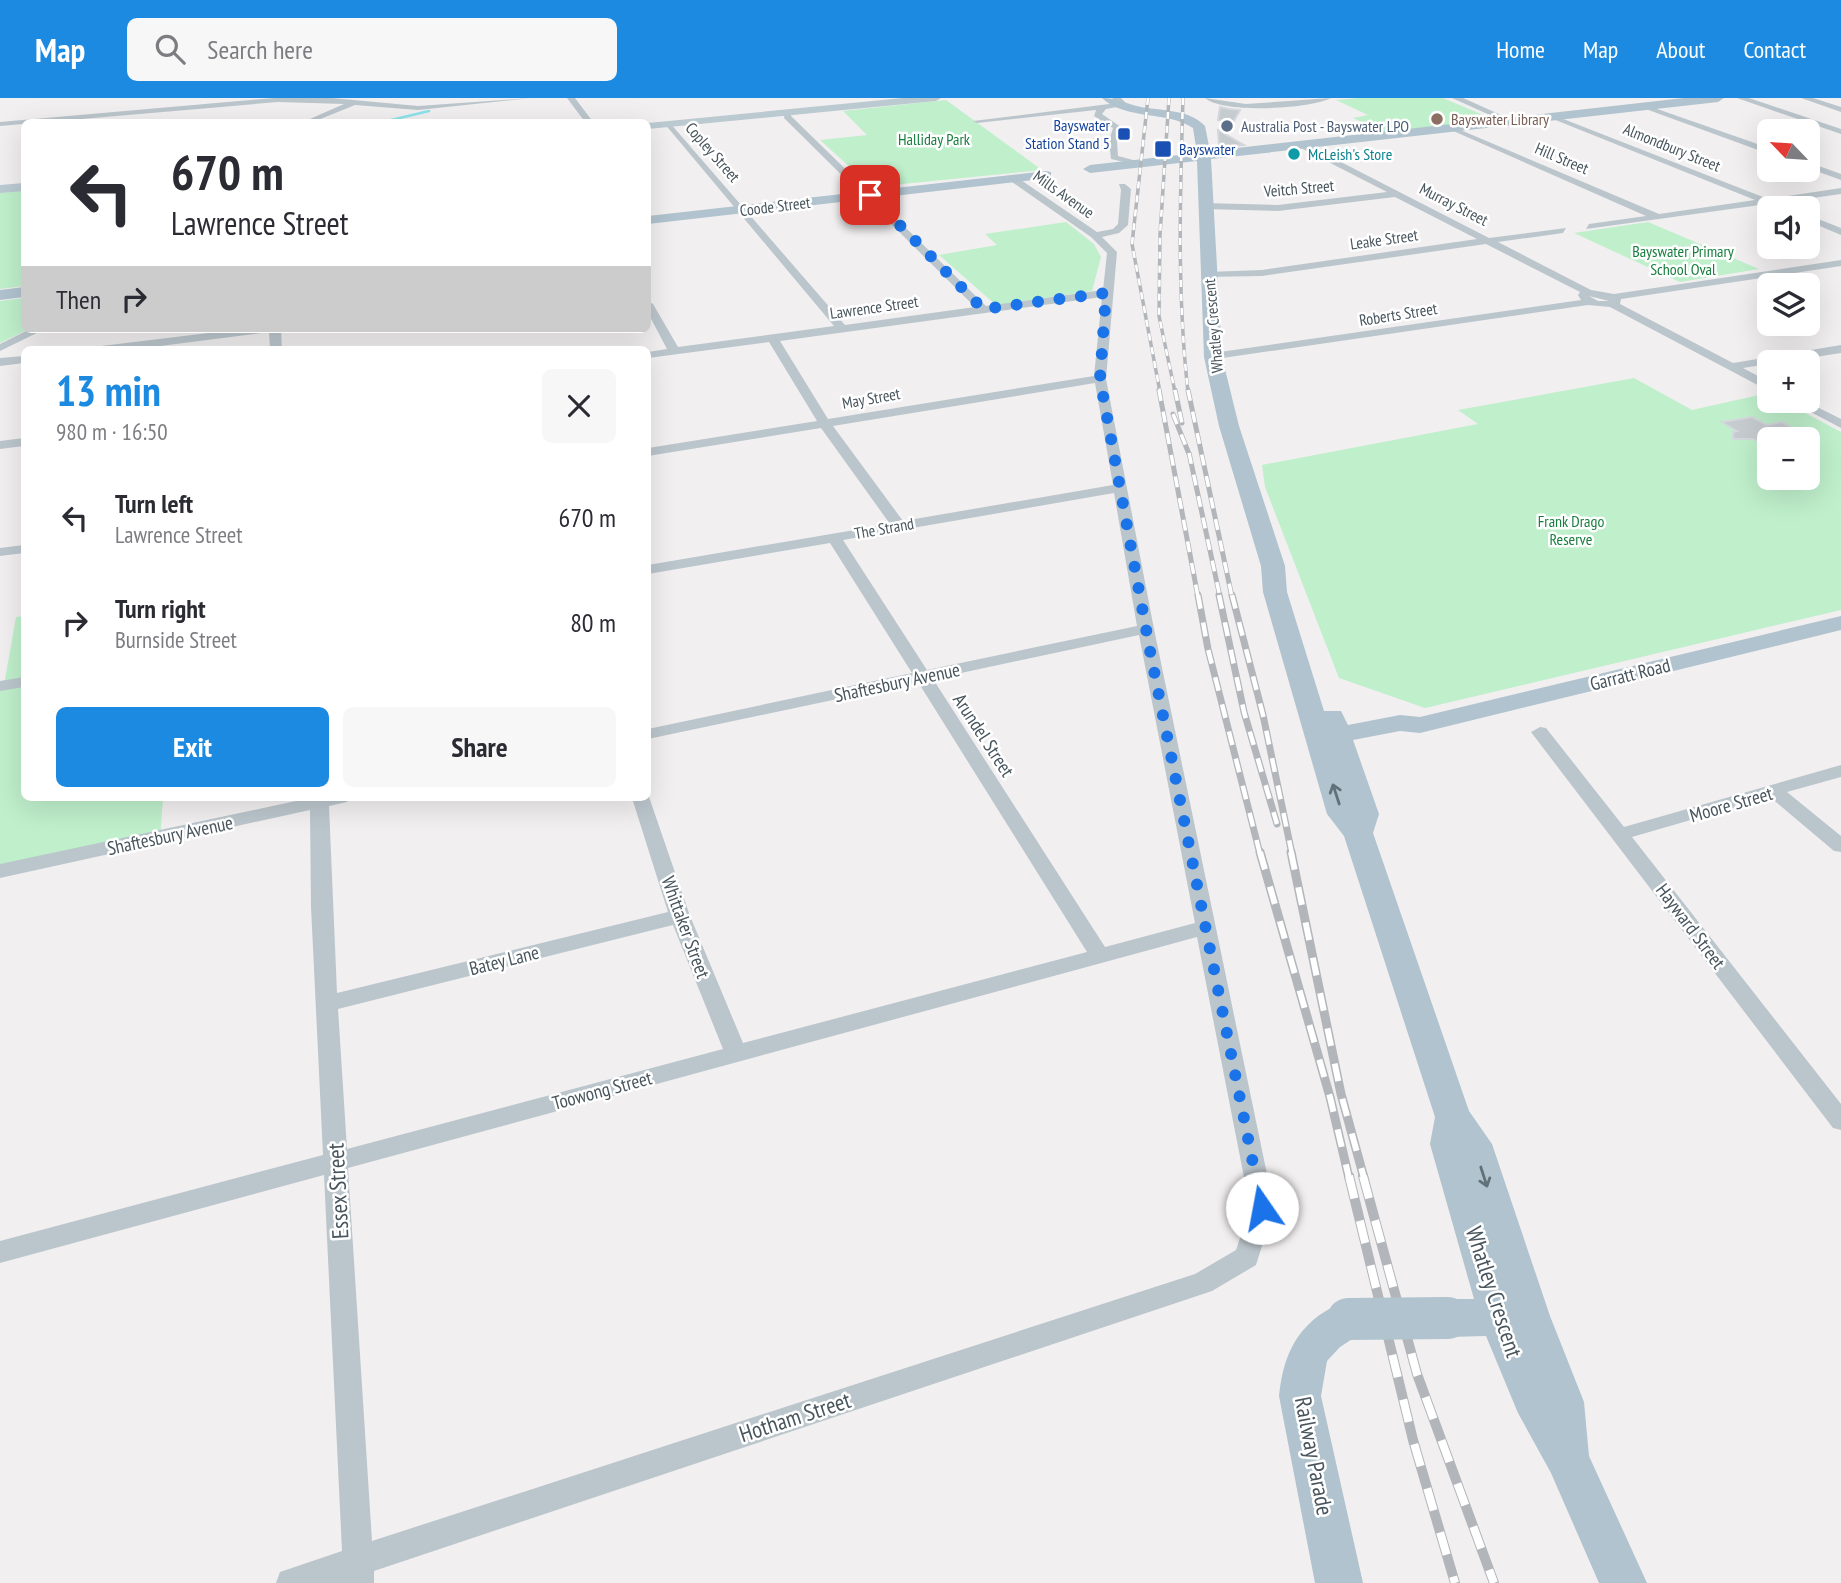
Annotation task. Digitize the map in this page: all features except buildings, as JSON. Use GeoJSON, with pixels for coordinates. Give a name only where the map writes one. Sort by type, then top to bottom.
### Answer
{"type":"FeatureCollection","features":[{"type":"Feature","properties":{"kind":"main road"},"geometry":{"type":"LineString","coordinates":[[1302,145],[1084,170],[1204,156],[1302,145],[1454,128],[1510,121],[1718,98]]}},
{"type":"Feature","properties":{"kind":"main road"},"geometry":{"type":"LineString","coordinates":[[1105,103],[1122,102]]}},
{"type":"Feature","properties":{"kind":"main road","name":"Whatley Crescent"},"geometry":{"type":"LineString","coordinates":[[1122,102],[1155,114],[1179,116],[1199,126],[1204,156],[1213,357],[1229,426],[1273,566],[1275,592],[1331,743]]}},
{"type":"Feature","properties":{"kind":"main road","name":"Coode Street"},"geometry":{"type":"LineString","coordinates":[[651,220],[944,186],[1052,174],[1015,180],[944,186]]}},
{"type":"Feature","properties":{"kind":"main road"},"geometry":{"type":"LineString","coordinates":[[0,295],[21,292]]}},
{"type":"Feature","properties":{"kind":"main road","name":"Whatley Crescent"},"geometry":{"type":"LineString","coordinates":[[1273,566],[1287,586],[1321,687],[1342,814],[1358,833],[1453,1117],[1448,1144],[1514,1317],[1533,1399],[1567,1458],[1623,1583]]}},
{"type":"Feature","properties":{"kind":"main road","name":"Garratt Road"},"geometry":{"type":"LineString","coordinates":[[1331,743],[1410,734],[1410,724],[1841,623]]}},
{"type":"Feature","properties":{"kind":"main road"},"geometry":{"type":"LineString","coordinates":[[1321,687],[1332,701],[1347,711],[1410,724]]}},
{"type":"Feature","properties":{"kind":"main road","name":"Railway Parade"},"geometry":{"type":"LineString","coordinates":[[1339,1583],[1300,1396],[1303,1365],[1308,1351],[1328,1329],[1348,1319],[1514,1317]]}},
{"type":"Feature","properties":{"kind":"street"},"geometry":{"type":"LineString","coordinates":[[59,119],[278,100],[418,108],[527,98]]}},
{"type":"Feature","properties":{"kind":"street"},"geometry":{"type":"LineString","coordinates":[[571,98],[587,119]]}},
{"type":"Feature","properties":{"kind":"street"},"geometry":{"type":"LineString","coordinates":[[651,126],[936,98]]}},
{"type":"Feature","properties":{"kind":"street"},"geometry":{"type":"LineString","coordinates":[[1213,101],[1244,107],[1327,98]]}},
{"type":"Feature","properties":{"kind":"street"},"geometry":{"type":"LineString","coordinates":[[1455,98],[1510,121]]}},
{"type":"Feature","properties":{"kind":"street"},"geometry":{"type":"LineString","coordinates":[[1741,98],[1841,132]]}},
{"type":"Feature","properties":{"kind":"street"},"geometry":{"type":"LineString","coordinates":[[1805,98],[1841,110]]}},
{"type":"Feature","properties":{"kind":"street"},"geometry":{"type":"LineString","coordinates":[[314,119],[352,103]]}},
{"type":"Feature","properties":{"kind":"street"},"geometry":{"type":"LineString","coordinates":[[977,121],[1082,110],[1105,103]]}},
{"type":"Feature","properties":{"kind":"street"},"geometry":{"type":"LineString","coordinates":[[1105,103],[1097,114],[1117,127],[1113,141],[1114,157],[1134,163]]}},
{"type":"Feature","properties":{"kind":"street"},"geometry":{"type":"LineString","coordinates":[[1647,106],[1757,147]]}},
{"type":"Feature","properties":{"kind":"street"},"geometry":{"type":"LineString","coordinates":[[1082,110],[1108,128],[1104,156],[1108,166]]}},
{"type":"Feature","properties":{"kind":"street"},"geometry":{"type":"LineString","coordinates":[[788,113],[787,116],[983,309]]}},
{"type":"Feature","properties":{"kind":"street","name":"Almondbury Street"},"geometry":{"type":"LineString","coordinates":[[1553,117],[1757,199]]}},
{"type":"Feature","properties":{"kind":"street"},"geometry":{"type":"LineString","coordinates":[[0,124],[21,122]]}},
{"type":"Feature","properties":{"kind":"street","name":"Copley Street"},"geometry":{"type":"LineString","coordinates":[[667,125],[742,209],[842,329]]}},
{"type":"Feature","properties":{"kind":"street","name":"Hill Street"},"geometry":{"type":"LineString","coordinates":[[1454,128],[1657,216]]}},
{"type":"Feature","properties":{"kind":"street","name":"Murray Street"},"geometry":{"type":"LineString","coordinates":[[1302,145],[1589,297]]}},
{"type":"Feature","properties":{"kind":"street"},"geometry":{"type":"LineString","coordinates":[[1820,169],[1841,177]]}},
{"type":"Feature","properties":{"kind":"street","name":"Mills Avenue"},"geometry":{"type":"LineString","coordinates":[[1015,180],[1095,235]]}},
{"type":"Feature","properties":{"kind":"street"},"geometry":{"type":"LineString","coordinates":[[1095,235],[1116,231],[1123,225],[1126,189],[1122,186]]}},
{"type":"Feature","properties":{"kind":"street"},"geometry":{"type":"LineString","coordinates":[[0,189],[21,187]]}},
{"type":"Feature","properties":{"kind":"street"},"geometry":{"type":"LineString","coordinates":[[1806,196],[1841,191]]}},
{"type":"Feature","properties":{"kind":"street","name":"Veitch Street"},"geometry":{"type":"LineString","coordinates":[[1205,206],[1278,208],[1396,194]]}},
{"type":"Feature","properties":{"kind":"street"},"geometry":{"type":"LineString","coordinates":[[1589,227],[1757,203]]}},
{"type":"Feature","properties":{"kind":"street"},"geometry":{"type":"LineString","coordinates":[[1820,223],[1841,232]]}},
{"type":"Feature","properties":{"kind":"street","name":"Leake Street"},"geometry":{"type":"LineString","coordinates":[[1208,275],[1262,272],[1563,230]]}},
{"type":"Feature","properties":{"kind":"street"},"geometry":{"type":"LineString","coordinates":[[1095,235],[1112,252],[1106,293],[1100,379],[1204,928]]}},
{"type":"Feature","properties":{"kind":"street","name":"Roberts Street"},"geometry":{"type":"LineString","coordinates":[[1213,357],[1589,297],[1613,301],[1841,263]]}},
{"type":"Feature","properties":{"kind":"street","name":"Lawrence Street"},"geometry":{"type":"LineString","coordinates":[[651,355],[1106,293]]}},
{"type":"Feature","properties":{"kind":"street"},"geometry":{"type":"LineString","coordinates":[[1613,301],[1757,381]]}},
{"type":"Feature","properties":{"kind":"street"},"geometry":{"type":"LineString","coordinates":[[651,309],[675,352]]}},
{"type":"Feature","properties":{"kind":"street"},"geometry":{"type":"LineString","coordinates":[[0,348],[31,333]]}},
{"type":"Feature","properties":{"kind":"street"},"geometry":{"type":"LineString","coordinates":[[123,346],[199,333]]}},
{"type":"Feature","properties":{"kind":"street"},"geometry":{"type":"LineString","coordinates":[[773,339],[825,424],[899,526]]}},
{"type":"Feature","properties":{"kind":"street"},"geometry":{"type":"LineString","coordinates":[[1730,367],[1841,349]]}},
{"type":"Feature","properties":{"kind":"street"},"geometry":{"type":"LineString","coordinates":[[0,362],[21,360]]}},
{"type":"Feature","properties":{"kind":"street","name":"May Street"},"geometry":{"type":"LineString","coordinates":[[651,452],[1100,379]]}},
{"type":"Feature","properties":{"kind":"street"},"geometry":{"type":"LineString","coordinates":[[1819,413],[1841,424]]}},
{"type":"Feature","properties":{"kind":"street"},"geometry":{"type":"LineString","coordinates":[[0,445],[21,442]]}},
{"type":"Feature","properties":{"kind":"street","name":"The Strand"},"geometry":{"type":"LineString","coordinates":[[651,569],[1120,488]]}},
{"type":"Feature","properties":{"kind":"street","name":"Arundel Street"},"geometry":{"type":"LineString","coordinates":[[834,537],[1100,956]]}},
{"type":"Feature","properties":{"kind":"street"},"geometry":{"type":"LineString","coordinates":[[0,552],[21,549]]}},
{"type":"Feature","properties":{"kind":"street","name":"Shaftesbury Avenue"},"geometry":{"type":"LineString","coordinates":[[651,733],[1146,629]]}},
{"type":"Feature","properties":{"kind":"street"},"geometry":{"type":"LineString","coordinates":[[0,686],[21,682]]}},
{"type":"Feature","properties":{"kind":"street","name":"Hayward Street"},"geometry":{"type":"LineString","coordinates":[[1540,732],[1841,1121]]}},
{"type":"Feature","properties":{"kind":"street","name":"Moore Street"},"geometry":{"type":"LineString","coordinates":[[1621,834],[1841,771]]}},
{"type":"Feature","properties":{"kind":"street"},"geometry":{"type":"LineString","coordinates":[[1775,792],[1841,846]]}},
{"type":"Feature","properties":{"kind":"street","name":"Shaftesbury Avenue"},"geometry":{"type":"LineString","coordinates":[[0,871],[317,801]]}},
{"type":"Feature","properties":{"kind":"street","name":"Essex Street"},"geometry":{"type":"LineString","coordinates":[[326,801],[321,907],[358,1572]]}},
{"type":"Feature","properties":{"kind":"street","name":"Whittaker Street"},"geometry":{"type":"LineString","coordinates":[[642,801],[680,916],[736,1054]]}},
{"type":"Feature","properties":{"kind":"street","name":"Batey Lane"},"geometry":{"type":"LineString","coordinates":[[328,1003],[680,916]]}},
{"type":"Feature","properties":{"kind":"street","name":"Toowong Street"},"geometry":{"type":"LineString","coordinates":[[0,1252],[1204,928]]}},
{"type":"Feature","properties":{"kind":"street","name":"Hotham Street"},"geometry":{"type":"LineString","coordinates":[[291,1583],[358,1572],[1203,1283],[1247,1257],[1262,1208],[1204,928]]}},
{"type":"Feature","properties":{"kind":"green space"},"geometry":{"type":"Polygon","coordinates":[[[1443,98],[1495,120],[1383,132],[1353,118],[1368,115],[1336,100],[1443,98]]]}},
{"type":"Feature","properties":{"kind":"green space","name":"Halliday Park"},"geometry":{"type":"Polygon","coordinates":[[[946,100],[1042,170],[872,187],[820,140],[867,135],[843,111],[946,100]]]}},
{"type":"Feature","properties":{"kind":"green space"},"geometry":{"type":"Polygon","coordinates":[[[21,190],[21,286],[0,289],[0,193],[21,190]]]}},
{"type":"Feature","properties":{"kind":"green space"},"geometry":{"type":"Polygon","coordinates":[[[1066,222],[1094,244],[1101,257],[1092,291],[996,305],[939,255],[997,245],[985,234],[1066,222]]]}},
{"type":"Feature","properties":{"kind":"green space","name":"Bayswater Primary School Oval"},"geometry":{"type":"Polygon","coordinates":[[[1648,222],[1759,269],[1680,282],[1574,233],[1648,222]]]}},
{"type":"Feature","properties":{"kind":"green space"},"geometry":{"type":"Polygon","coordinates":[[[21,298],[21,333],[0,343],[0,301],[21,298]]]}},
{"type":"Feature","properties":{"kind":"green space","name":"Frank Drago Reserve"},"geometry":{"type":"Polygon","coordinates":[[[1634,378],[1692,410],[1757,395],[1757,413],[1805,413],[1841,432],[1841,610],[1425,708],[1339,678],[1265,487],[1262,465],[1478,424],[1458,410],[1634,378]]]}},
{"type":"Feature","properties":{"kind":"green space"},"geometry":{"type":"Polygon","coordinates":[[[21,616],[21,801],[163,801],[160,838],[0,871],[0,686],[4,685],[16,617],[21,616]]]}},
{"type":"Feature","properties":{"kind":"waterway"},"geometry":{"type":"LineString","coordinates":[[396,119],[429,111]]}},
{"type":"Feature","properties":{"kind":"railway"},"geometry":{"type":"LineString","coordinates":[[1148,98],[1132,244],[1160,392]]}},
{"type":"Feature","properties":{"kind":"railway"},"geometry":{"type":"LineString","coordinates":[[1169,98],[1160,235],[1159,316],[1175,392]]}},
{"type":"Feature","properties":{"kind":"railway"},"geometry":{"type":"LineString","coordinates":[[1183,98],[1181,282],[1188,392]]}},
{"type":"Feature","properties":{"kind":"railway"},"geometry":{"type":"LineString","coordinates":[[1159,390],[1198,597]]}},
{"type":"Feature","properties":{"kind":"railway"},"geometry":{"type":"LineString","coordinates":[[1175,390],[1182,423]]}},
{"type":"Feature","properties":{"kind":"railway"},"geometry":{"type":"LineString","coordinates":[[1188,390],[1232,597]]}},
{"type":"Feature","properties":{"kind":"railway"},"geometry":{"type":"LineString","coordinates":[[1173,414],[1189,454]]}},
{"type":"Feature","properties":{"kind":"railway"},"geometry":{"type":"LineString","coordinates":[[1189,453],[1220,597]]}},
{"type":"Feature","properties":{"kind":"railway"},"geometry":{"type":"LineString","coordinates":[[1198,595],[1208,649],[1260,854]]}},
{"type":"Feature","properties":{"kind":"railway"},"geometry":{"type":"LineString","coordinates":[[1219,595],[1244,712],[1277,824]]}},
{"type":"Feature","properties":{"kind":"railway"},"geometry":{"type":"LineString","coordinates":[[1232,595],[1263,715],[1292,854]]}},
{"type":"Feature","properties":{"kind":"railway"},"geometry":{"type":"LineString","coordinates":[[1260,852],[1330,1097],[1349,1178]]}},
{"type":"Feature","properties":{"kind":"railway"},"geometry":{"type":"LineString","coordinates":[[1291,852],[1341,1094],[1364,1178]]}},
{"type":"Feature","properties":{"kind":"railway"},"geometry":{"type":"LineString","coordinates":[[1349,1176],[1413,1440],[1455,1583]]}},
{"type":"Feature","properties":{"kind":"railway"},"geometry":{"type":"LineString","coordinates":[[1363,1176],[1417,1374],[1494,1583]]}},
{"type":"Feature","properties":{"kind":"place","name":"Bayswater Library"},"geometry":{"type":"Point","coordinates":[1437,119]}},
{"type":"Feature","properties":{"kind":"place","name":"Australia Post - Bayswater LPO"},"geometry":{"type":"Point","coordinates":[1227,126]}},
{"type":"Feature","properties":{"kind":"place","name":"Bayswater Station Stand 5"},"geometry":{"type":"Point","coordinates":[1124,134]}},
{"type":"Feature","properties":{"kind":"place","name":"Bayswater"},"geometry":{"type":"Point","coordinates":[1163,149]}},
{"type":"Feature","properties":{"kind":"place","name":"McLeish's Store"},"geometry":{"type":"Point","coordinates":[1294,154]}},
{"type":"Feature","properties":{"kind":"route"},"geometry":{"type":"LineString","coordinates":[[870,195],[983,309],[1106,293],[1100,379],[1204,928],[1262,1208]]}}]}
